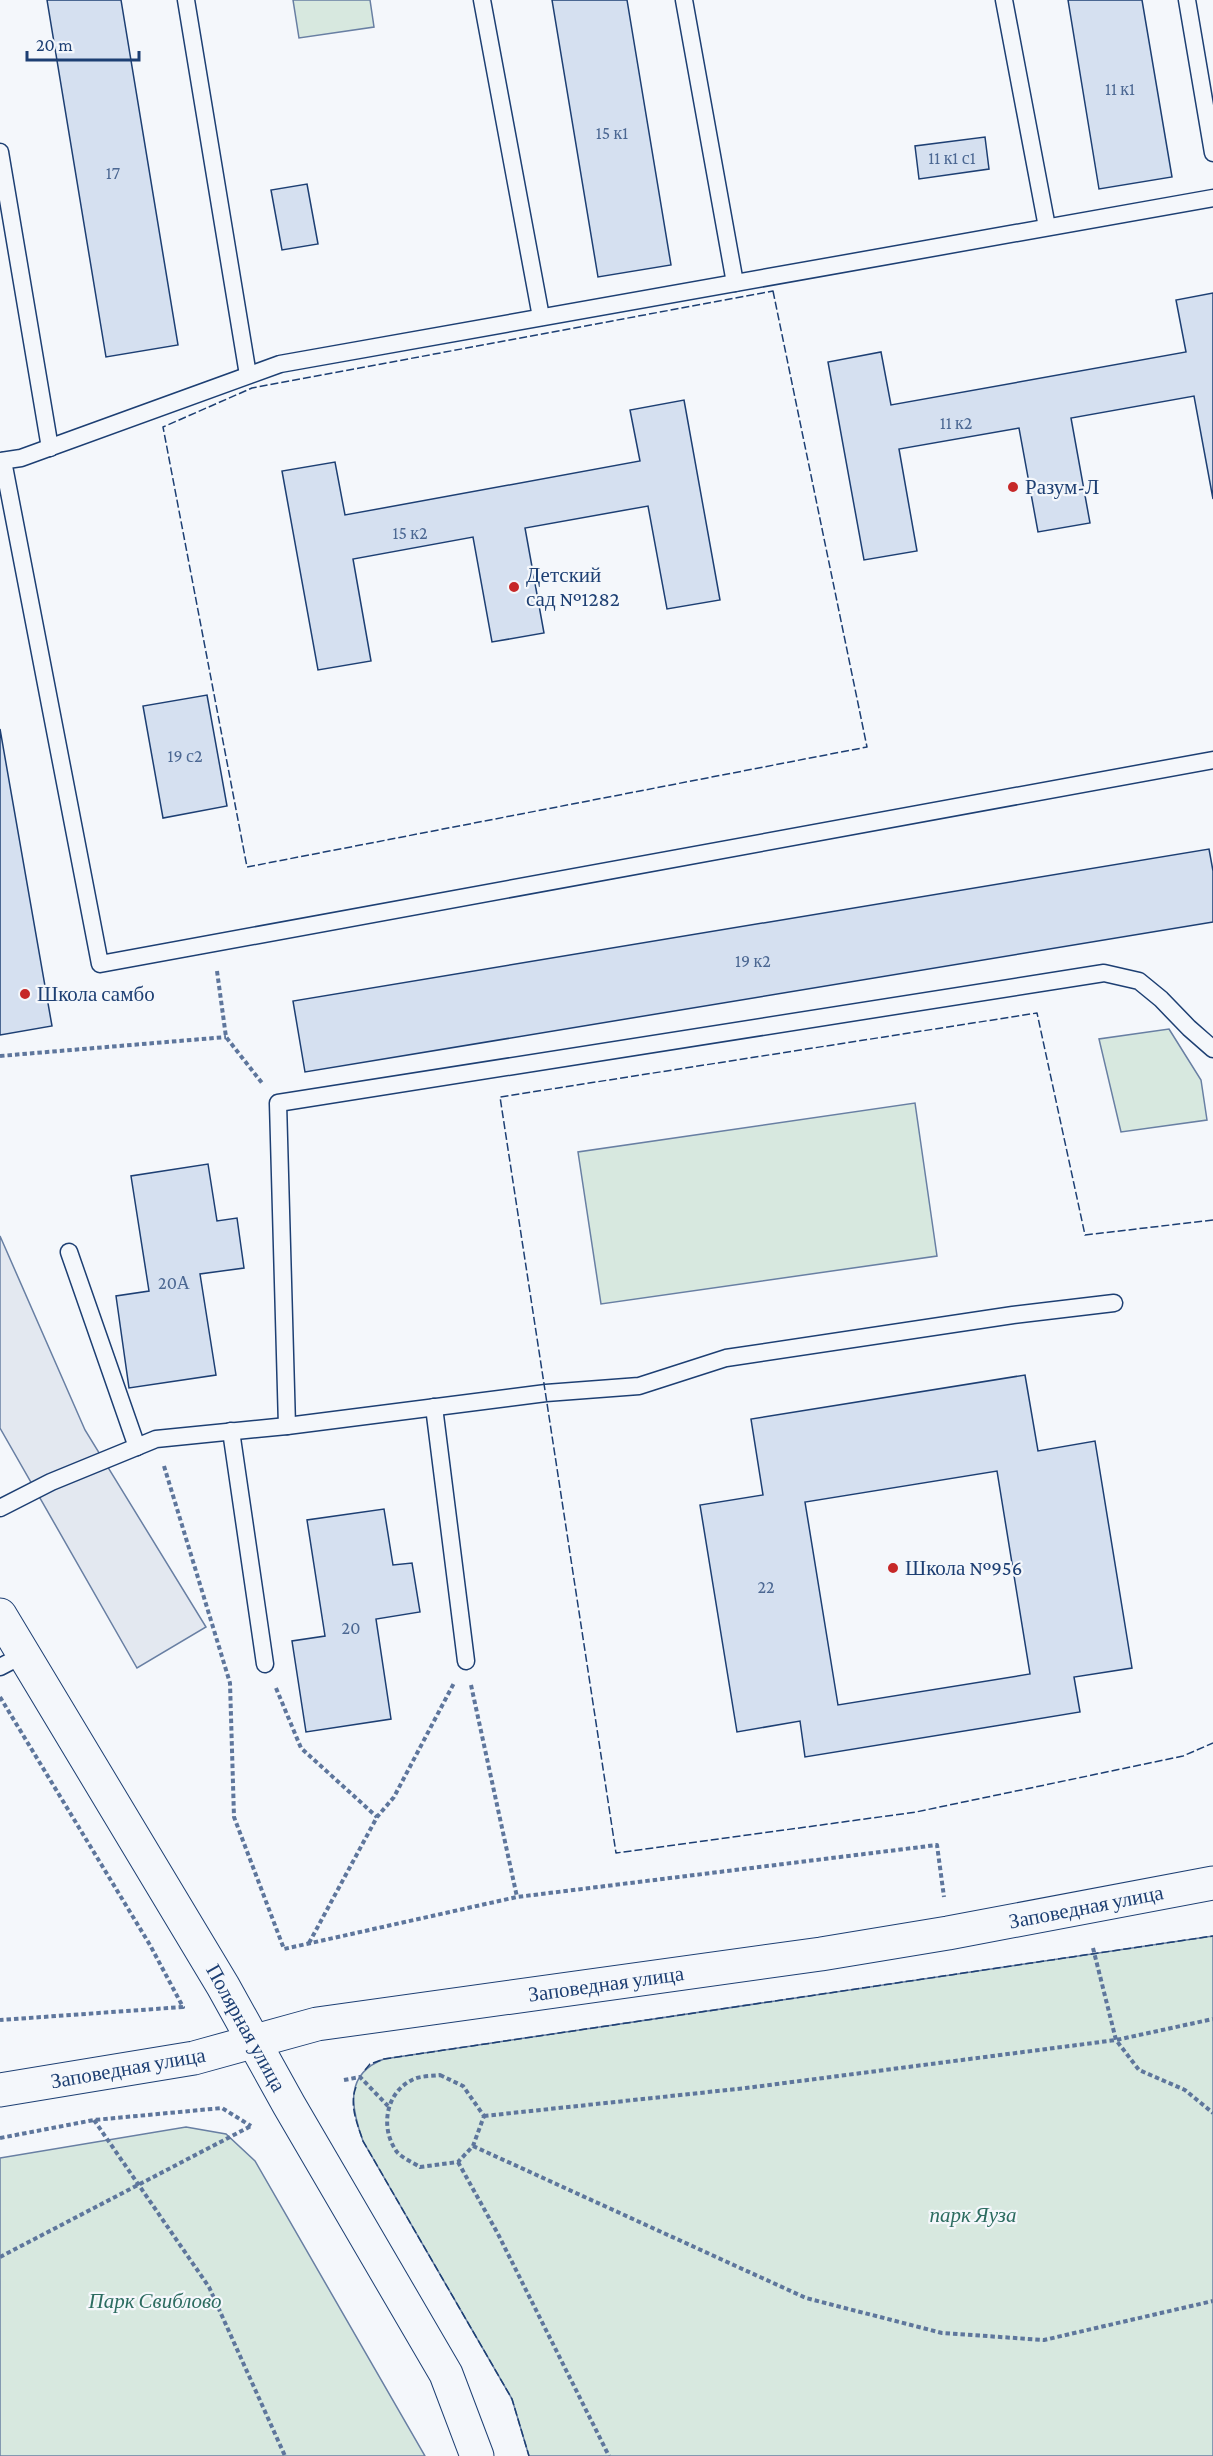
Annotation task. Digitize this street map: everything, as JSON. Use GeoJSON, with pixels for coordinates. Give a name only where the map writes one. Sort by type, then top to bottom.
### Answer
{"type":"FeatureCollection","features":[{"type":"Feature","properties":{"kind":"street","name":"Полярная улица"},"geometry":{"type":"LineString","coordinates":[[0,1615],[12,1661],[255,2041],[289,2105],[446,2374],[476,2453]]}},
{"type":"Feature","properties":{"kind":"street","name":"Заповедная улица"},"geometry":{"type":"LineString","coordinates":[[0,2090],[194,2058],[318,2024],[821,1954],[948,1933],[1213,1883]]}},
{"type":"Feature","properties":{"kind":"lane"},"geometry":{"type":"LineString","coordinates":[[186,0],[249,375]]}},
{"type":"Feature","properties":{"kind":"lane"},"geometry":{"type":"LineString","coordinates":[[482,0],[541,317]]}},
{"type":"Feature","properties":{"kind":"lane"},"geometry":{"type":"LineString","coordinates":[[684,0],[735,283]]}},
{"type":"Feature","properties":{"kind":"lane"},"geometry":{"type":"LineString","coordinates":[[1004,0],[1047,227]]}},
{"type":"Feature","properties":{"kind":"lane"},"geometry":{"type":"LineString","coordinates":[[1187,0],[1213,153]]}},
{"type":"Feature","properties":{"kind":"lane"},"geometry":{"type":"LineString","coordinates":[[0,152],[50,448]]}},
{"type":"Feature","properties":{"kind":"lane"},"geometry":{"type":"LineString","coordinates":[[1213,198],[280,364],[50,448],[21,458],[2,461],[100,964],[1213,760]]}},
{"type":"Feature","properties":{"kind":"lane"},"geometry":{"type":"LineString","coordinates":[[287,1426],[278,1103],[1104,973],[1139,981],[1213,1049]]}},
{"type":"Feature","properties":{"kind":"lane"},"geometry":{"type":"LineString","coordinates":[[69,1252],[137,1447]]}},
{"type":"Feature","properties":{"kind":"lane"},"geometry":{"type":"LineString","coordinates":[[0,1508],[51,1482],[156,1439],[287,1426],[546,1393],[639,1386],[726,1358],[1013,1315],[1114,1303]]}},
{"type":"Feature","properties":{"kind":"lane"},"geometry":{"type":"LineString","coordinates":[[434,1407],[466,1661]]}},
{"type":"Feature","properties":{"kind":"lane"},"geometry":{"type":"LineString","coordinates":[[231,1431],[265,1664]]}},
{"type":"Feature","properties":{"kind":"path"},"geometry":{"type":"LineString","coordinates":[[213,944],[226,1037],[278,1103]]}},
{"type":"Feature","properties":{"kind":"path"},"geometry":{"type":"LineString","coordinates":[[0,1056],[226,1037]]}},
{"type":"Feature","properties":{"kind":"path"},"geometry":{"type":"LineString","coordinates":[[156,1439],[230,1683],[234,1817],[284,1949],[518,1897],[938,1845],[944,1903]]}},
{"type":"Feature","properties":{"kind":"path"},"geometry":{"type":"LineString","coordinates":[[309,1943],[377,1817],[394,1797],[466,1661]]}},
{"type":"Feature","properties":{"kind":"path"},"geometry":{"type":"LineString","coordinates":[[466,1661],[518,1897]]}},
{"type":"Feature","properties":{"kind":"path"},"geometry":{"type":"LineString","coordinates":[[265,1664],[301,1748],[377,1817]]}},
{"type":"Feature","properties":{"kind":"path"},"geometry":{"type":"LineString","coordinates":[[0,1696],[150,1945],[183,2007],[0,2020]]}},
{"type":"Feature","properties":{"kind":"path"},"geometry":{"type":"LineString","coordinates":[[1093,1948],[1116,2040],[1138,2070],[1185,2090],[1213,2113]]}},
{"type":"Feature","properties":{"kind":"path"},"geometry":{"type":"LineString","coordinates":[[483,2116],[746,2088],[1116,2040],[1213,2019]]}},
{"type":"Feature","properties":{"kind":"path"},"geometry":{"type":"LineString","coordinates":[[440,2075],[463,2086],[483,2116],[473,2146],[458,2162],[420,2168],[398,2153],[386,2127],[389,2106],[398,2090],[413,2079],[440,2075]]}},
{"type":"Feature","properties":{"kind":"path"},"geometry":{"type":"LineString","coordinates":[[344,2080],[360,2077],[389,2106]]}},
{"type":"Feature","properties":{"kind":"path"},"geometry":{"type":"LineString","coordinates":[[0,2138],[94,2120],[222,2108],[251,2126],[0,2257]]}},
{"type":"Feature","properties":{"kind":"path"},"geometry":{"type":"LineString","coordinates":[[94,2120],[209,2287],[285,2456]]}},
{"type":"Feature","properties":{"kind":"path"},"geometry":{"type":"LineString","coordinates":[[473,2146],[806,2298],[942,2333],[1044,2340],[1213,2301]]}},
{"type":"Feature","properties":{"kind":"path"},"geometry":{"type":"LineString","coordinates":[[458,2162],[498,2234],[609,2456]]}},
{"type":"Feature","properties":{"kind":"green space"},"geometry":{"type":"Polygon","coordinates":[[[293,0],[370,0],[374,27],[299,38],[293,0]]]}},
{"type":"Feature","properties":{"kind":"green space"},"geometry":{"type":"Polygon","coordinates":[[[1169,1029],[1201,1080],[1207,1120],[1121,1132],[1099,1039],[1169,1029]]]}},
{"type":"Feature","properties":{"kind":"green space"},"geometry":{"type":"Polygon","coordinates":[[[915,1103],[937,1256],[601,1304],[578,1152],[915,1103]]]}},
{"type":"Feature","properties":{"kind":"green space","name":"парк Яуза"},"geometry":{"type":"Polygon","coordinates":[[[1213,1936],[1213,2456],[529,2456],[512,2399],[363,2141],[356,2116],[354,2093],[357,2083],[371,2065],[384,2059],[1213,1936]]]}},
{"type":"Feature","properties":{"kind":"green space","name":"Парк Свиблово"},"geometry":{"type":"Polygon","coordinates":[[[186,2127],[226,2134],[255,2161],[425,2456],[0,2456],[0,2158],[186,2127]]]}},
{"type":"Feature","properties":{"kind":"shaded area"},"geometry":{"type":"Polygon","coordinates":[[[0,1236],[85,1430],[206,1627],[137,1668],[0,1428],[0,1236]]]}},
{"type":"Feature","properties":{"kind":"building"},"geometry":{"type":"Polygon","coordinates":[[[47,0],[121,0],[178,345],[106,357],[47,0]]]}},
{"type":"Feature","properties":{"kind":"building"},"geometry":{"type":"Polygon","coordinates":[[[552,0],[627,0],[671,265],[598,277],[552,0]]]}},
{"type":"Feature","properties":{"kind":"building"},"geometry":{"type":"Polygon","coordinates":[[[1068,0],[1142,0],[1172,177],[1099,189],[1068,0]]]}},
{"type":"Feature","properties":{"kind":"building"},"geometry":{"type":"Polygon","coordinates":[[[985,137],[989,169],[919,179],[915,146],[985,137]]]}},
{"type":"Feature","properties":{"kind":"building"},"geometry":{"type":"Polygon","coordinates":[[[307,184],[318,244],[282,250],[271,190],[307,184]]]}},
{"type":"Feature","properties":{"kind":"building"},"geometry":{"type":"Polygon","coordinates":[[[1213,293],[1213,499],[1194,396],[1071,418],[1090,523],[1038,532],[1019,428],[899,449],[917,551],[864,560],[828,362],[881,352],[891,405],[1186,352],[1176,300],[1213,293]]]}},
{"type":"Feature","properties":{"kind":"building"},"geometry":{"type":"Polygon","coordinates":[[[684,400],[720,600],[667,609],[648,506],[525,528],[544,633],[492,642],[473,537],[353,559],[371,661],[318,670],[282,471],[335,462],[345,515],[640,461],[630,410],[684,400]]]}},
{"type":"Feature","properties":{"kind":"building"},"geometry":{"type":"Polygon","coordinates":[[[207,695],[227,806],[163,818],[143,706],[207,695]]]}},
{"type":"Feature","properties":{"kind":"building"},"geometry":{"type":"Polygon","coordinates":[[[0,729],[52,1026],[0,1035],[0,729]]]}},
{"type":"Feature","properties":{"kind":"building"},"geometry":{"type":"Polygon","coordinates":[[[1209,849],[1213,871],[1213,922],[305,1072],[293,1001],[1209,849]]]}},
{"type":"Feature","properties":{"kind":"building"},"geometry":{"type":"Polygon","coordinates":[[[208,1164],[217,1221],[237,1218],[244,1268],[200,1274],[216,1375],[129,1388],[116,1296],[149,1291],[131,1176],[208,1164]]]}},
{"type":"Feature","properties":{"kind":"building"},"geometry":{"type":"Polygon","coordinates":[[[1025,1375],[1038,1451],[1095,1441],[1132,1668],[1074,1677],[1080,1712],[805,1757],[800,1721],[737,1732],[700,1505],[763,1495],[751,1419],[1025,1375]],[[997,1471],[805,1502],[838,1705],[1030,1674],[997,1471]]]}},
{"type":"Feature","properties":{"kind":"building"},"geometry":{"type":"Polygon","coordinates":[[[384,1509],[393,1565],[412,1563],[420,1612],[376,1619],[391,1719],[306,1732],[292,1641],[325,1636],[307,1520],[384,1509]]]}},
{"type":"Feature","properties":{"kind":"fence"},"geometry":{"type":"LineString","coordinates":[[773,291],[867,747],[247,867],[163,427],[252,388],[773,291]]}},
{"type":"Feature","properties":{"kind":"fence"},"geometry":{"type":"LineString","coordinates":[[1213,1220],[1085,1235],[1037,1013],[500,1097],[616,1853],[916,1812],[1183,1756],[1213,1743]]}},
{"type":"Feature","properties":{"kind":"fence"},"geometry":{"type":"LineString","coordinates":[[365,2070],[370,2064],[384,2059],[1213,1936]]}},
{"type":"Feature","properties":{"kind":"fence"},"geometry":{"type":"LineString","coordinates":[[356,2087],[353,2100],[356,2121],[363,2141],[512,2399],[529,2456]]}},
{"type":"Feature","properties":{"kind":"place","name":"Разум-Л"},"geometry":{"type":"Point","coordinates":[1013,487]}},
{"type":"Feature","properties":{"kind":"place","name":"Детский сад №1282"},"geometry":{"type":"Point","coordinates":[514,587]}},
{"type":"Feature","properties":{"kind":"place","name":"Школа самбо"},"geometry":{"type":"Point","coordinates":[25,994]}},
{"type":"Feature","properties":{"kind":"place","name":"Школа №956"},"geometry":{"type":"Point","coordinates":[893,1568]}}]}
